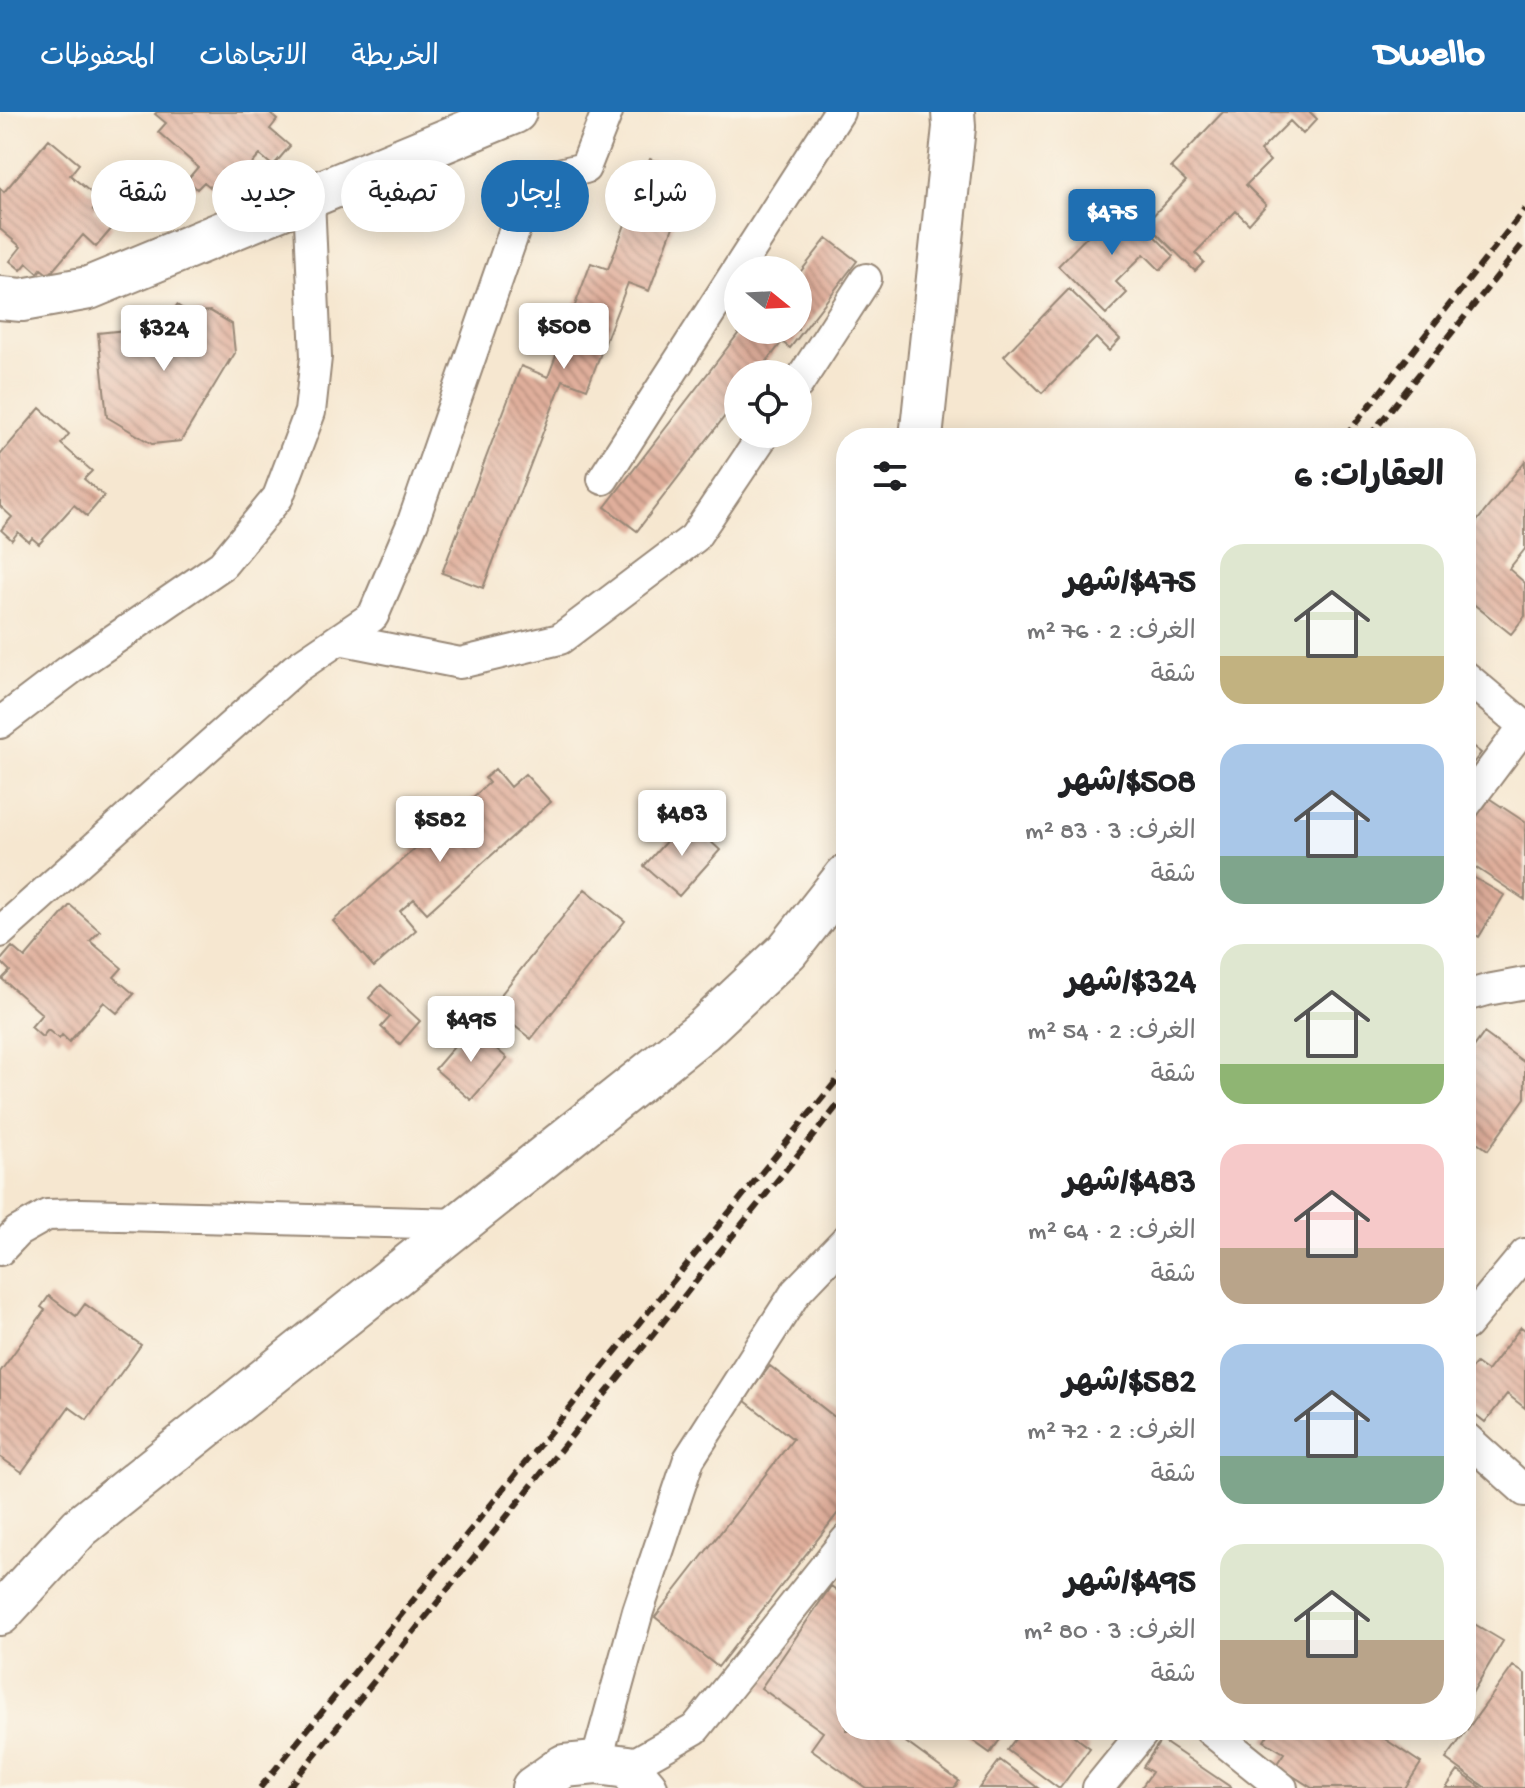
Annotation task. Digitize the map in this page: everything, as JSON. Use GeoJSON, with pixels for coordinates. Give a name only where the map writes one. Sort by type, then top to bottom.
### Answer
{"type":"FeatureCollection","features":[{"type":"Feature","properties":{"kind":"street"},"geometry":{"type":"LineString","coordinates":[[325,192],[515,112]]}},
{"type":"Feature","properties":{"kind":"street"},"geometry":{"type":"LineString","coordinates":[[0,932],[295,669],[373,616],[407,536],[532,180],[585,168],[607,112]]}},
{"type":"Feature","properties":{"kind":"street"},"geometry":{"type":"LineString","coordinates":[[603,479],[839,112]]}},
{"type":"Feature","properties":{"kind":"street"},"geometry":{"type":"LineString","coordinates":[[922,428],[954,127],[953,112]]}},
{"type":"Feature","properties":{"kind":"street"},"geometry":{"type":"LineString","coordinates":[[0,298],[22,300],[89,288],[227,232]]}},
{"type":"Feature","properties":{"kind":"street"},"geometry":{"type":"LineString","coordinates":[[0,723],[71,669],[222,565],[278,497],[310,412],[316,357],[310,232]]}},
{"type":"Feature","properties":{"kind":"street"},"geometry":{"type":"LineString","coordinates":[[812,362],[866,279]]}},
{"type":"Feature","properties":{"kind":"street"},"geometry":{"type":"LineString","coordinates":[[339,639],[460,663],[560,639],[694,538],[755,448]]}},
{"type":"Feature","properties":{"kind":"street"},"geometry":{"type":"LineString","coordinates":[[1476,685],[1524,725],[1476,790]]}},
{"type":"Feature","properties":{"kind":"street"},"geometry":{"type":"LineString","coordinates":[[0,1614],[80,1527],[703,1030],[787,951],[836,889]]}},
{"type":"Feature","properties":{"kind":"street"},"geometry":{"type":"LineString","coordinates":[[1476,993],[1525,983]]}},
{"type":"Feature","properties":{"kind":"street"},"geometry":{"type":"LineString","coordinates":[[0,1250],[17,1232],[47,1215],[460,1224]]}},
{"type":"Feature","properties":{"kind":"street"},"geometry":{"type":"LineString","coordinates":[[624,1773],[638,1611],[689,1459],[796,1292],[836,1250]]}},
{"type":"Feature","properties":{"kind":"street"},"geometry":{"type":"LineString","coordinates":[[1476,1313],[1525,1254]]}},
{"type":"Feature","properties":{"kind":"street"},"geometry":{"type":"LineString","coordinates":[[1476,1447],[1525,1491]]}},
{"type":"Feature","properties":{"kind":"street"},"geometry":{"type":"LineString","coordinates":[[533,1788],[564,1766],[624,1773],[695,1729],[836,1553]]}},
{"type":"Feature","properties":{"kind":"street"},"geometry":{"type":"LineString","coordinates":[[1098,1788],[1137,1740]]}},
{"type":"Feature","properties":{"kind":"street"},"geometry":{"type":"LineString","coordinates":[[1222,1740],[1282,1788]]}},
{"type":"Feature","properties":{"kind":"building"},"geometry":{"type":"Polygon","coordinates":[[[268,112],[277,120],[270,129],[290,146],[278,160],[266,160],[260,155],[256,160],[212,160],[212,189],[204,182],[197,189],[196,160],[190,160],[158,132],[166,123],[155,114],[268,112]]]}},
{"type":"Feature","properties":{"kind":"building"},"geometry":{"type":"Polygon","coordinates":[[[1223,112],[1310,112],[1317,119],[1303,134],[1290,121],[1260,151],[1270,161],[1246,185],[1266,205],[1249,224],[1236,211],[1195,253],[1204,262],[1195,271],[1146,223],[1186,181],[1171,167],[1223,112]]]}},
{"type":"Feature","properties":{"kind":"building"},"geometry":{"type":"Polygon","coordinates":[[[49,139],[79,164],[70,175],[91,193],[91,232],[109,232],[96,247],[83,235],[49,275],[41,269],[38,273],[27,263],[21,270],[10,261],[21,247],[0,229],[0,188],[4,192],[49,139]]]}},
{"type":"Feature","properties":{"kind":"building"},"geometry":{"type":"Polygon","coordinates":[[[1121,202],[1174,256],[1160,270],[1144,254],[1116,282],[1127,293],[1106,314],[1058,266],[1121,202]]]}},
{"type":"Feature","properties":{"kind":"building"},"geometry":{"type":"Polygon","coordinates":[[[622,232],[671,232],[649,291],[628,283],[587,389],[563,380],[483,588],[442,573],[521,366],[548,377],[591,263],[608,269],[622,232]]]}},
{"type":"Feature","properties":{"kind":"building"},"geometry":{"type":"Polygon","coordinates":[[[827,238],[857,261],[812,319],[812,257],[827,238]]]}},
{"type":"Feature","properties":{"kind":"building"},"geometry":{"type":"Polygon","coordinates":[[[1069,289],[1120,339],[1109,351],[1096,338],[1042,393],[1004,356],[1069,289]]]}},
{"type":"Feature","properties":{"kind":"building"},"geometry":{"type":"Polygon","coordinates":[[[177,305],[189,313],[210,311],[232,324],[235,353],[181,441],[152,444],[107,417],[98,333],[164,326],[177,305]]]}},
{"type":"Feature","properties":{"kind":"building"},"geometry":{"type":"Polygon","coordinates":[[[730,344],[780,344],[768,360],[724,360],[724,417],[637,531],[605,507],[730,344]]]}},
{"type":"Feature","properties":{"kind":"building"},"geometry":{"type":"Polygon","coordinates":[[[40,408],[69,434],[61,444],[92,471],[84,479],[104,496],[87,516],[74,505],[39,544],[32,538],[29,542],[18,532],[12,540],[1,530],[12,517],[0,506],[0,455],[40,408]]]}},
{"type":"Feature","properties":{"kind":"building"},"geometry":{"type":"Polygon","coordinates":[[[1525,461],[1525,549],[1509,569],[1525,583],[1525,616],[1511,634],[1476,606],[1476,522],[1525,461]]]}},
{"type":"Feature","properties":{"kind":"building"},"geometry":{"type":"Polygon","coordinates":[[[495,769],[510,787],[525,774],[551,802],[427,913],[414,899],[400,911],[416,930],[374,967],[333,921],[489,783],[485,778],[495,769]]]}},
{"type":"Feature","properties":{"kind":"building"},"geometry":{"type":"Polygon","coordinates":[[[1481,793],[1525,822],[1525,900],[1476,868],[1476,801],[1481,793]]]}},
{"type":"Feature","properties":{"kind":"building"},"geometry":{"type":"Polygon","coordinates":[[[686,819],[720,850],[679,896],[644,866],[686,819]]]}},
{"type":"Feature","properties":{"kind":"building"},"geometry":{"type":"Polygon","coordinates":[[[1476,879],[1504,895],[1479,937],[1476,935],[1476,879]]]}},
{"type":"Feature","properties":{"kind":"building"},"geometry":{"type":"Polygon","coordinates":[[[585,889],[625,921],[531,1039],[491,1007],[585,889]]]}},
{"type":"Feature","properties":{"kind":"building"},"geometry":{"type":"Polygon","coordinates":[[[70,905],[100,931],[90,941],[122,968],[114,977],[134,994],[117,1013],[104,1002],[69,1042],[62,1035],[59,1039],[48,1030],[42,1037],[31,1027],[42,1014],[2,979],[10,971],[0,961],[12,947],[25,958],[70,905]]]}},
{"type":"Feature","properties":{"kind":"building"},"geometry":{"type":"Polygon","coordinates":[[[381,985],[420,1021],[400,1044],[381,1027],[390,1017],[369,998],[381,985]]]}},
{"type":"Feature","properties":{"kind":"building"},"geometry":{"type":"Polygon","coordinates":[[[471,1027],[507,1058],[471,1100],[435,1069],[471,1027]]]}},
{"type":"Feature","properties":{"kind":"building"},"geometry":{"type":"Polygon","coordinates":[[[1484,1033],[1525,1063],[1525,1098],[1488,1150],[1476,1141],[1476,1044],[1484,1033]]]}},
{"type":"Feature","properties":{"kind":"building"},"geometry":{"type":"Polygon","coordinates":[[[49,1296],[76,1316],[85,1304],[141,1345],[87,1420],[69,1407],[22,1472],[0,1457],[0,1372],[45,1310],[41,1307],[49,1296]]]}},
{"type":"Feature","properties":{"kind":"building"},"geometry":{"type":"Polygon","coordinates":[[[1521,1327],[1525,1330],[1525,1408],[1507,1394],[1485,1422],[1476,1415],[1476,1363],[1487,1371],[1521,1327]]]}},
{"type":"Feature","properties":{"kind":"building"},"geometry":{"type":"Polygon","coordinates":[[[770,1366],[836,1418],[836,1516],[718,1667],[655,1617],[793,1439],[744,1400],[770,1366]]]}},
{"type":"Feature","properties":{"kind":"building"},"geometry":{"type":"Polygon","coordinates":[[[831,1586],[836,1590],[836,1740],[903,1740],[959,1781],[954,1788],[866,1788],[811,1749],[823,1732],[761,1688],[831,1586]]]}},
{"type":"Feature","properties":{"kind":"building"},"geometry":{"type":"Polygon","coordinates":[[[1476,1625],[1503,1641],[1476,1687],[1476,1625]]]}},
{"type":"Feature","properties":{"kind":"building"},"geometry":{"type":"Polygon","coordinates":[[[1513,1666],[1525,1674],[1525,1788],[1486,1788],[1446,1759],[1460,1740],[1476,1740],[1476,1717],[1513,1666]]]}},
{"type":"Feature","properties":{"kind":"building"},"geometry":{"type":"Polygon","coordinates":[[[972,1740],[1000,1740],[990,1753],[972,1740]]]}},
{"type":"Feature","properties":{"kind":"building"},"geometry":{"type":"Polygon","coordinates":[[[1014,1740],[1079,1740],[1090,1748],[1060,1788],[1007,1750],[1014,1740]]]}},
{"type":"Feature","properties":{"kind":"building"},"geometry":{"type":"Polygon","coordinates":[[[1161,1740],[1232,1788],[1141,1788],[1152,1772],[1143,1767],[1161,1740]]]}},
{"type":"Feature","properties":{"kind":"building"},"geometry":{"type":"Polygon","coordinates":[[[1386,1740],[1421,1763],[1405,1788],[1312,1788],[1276,1765],[1284,1753],[1264,1741],[1386,1740]]]}},
{"type":"Feature","properties":{"kind":"building"},"geometry":{"type":"Polygon","coordinates":[[[1000,1760],[1038,1788],[979,1788],[1000,1760]]]}},
{"type":"Feature","properties":{"kind":"building"},"geometry":{"type":"Polygon","coordinates":[[[1458,1771],[1482,1788],[1446,1788],[1458,1771]]]}},
{"type":"Feature","properties":{"kind":"railway"},"geometry":{"type":"LineString","coordinates":[[1352,428],[1525,209]]}},
{"type":"Feature","properties":{"kind":"railway"},"geometry":{"type":"LineString","coordinates":[[1376,428],[1525,241]]}},
{"type":"Feature","properties":{"kind":"railway"},"geometry":{"type":"LineString","coordinates":[[260,1788],[836,1081]]}},
{"type":"Feature","properties":{"kind":"railway"},"geometry":{"type":"LineString","coordinates":[[288,1788],[836,1107]]}}]}
